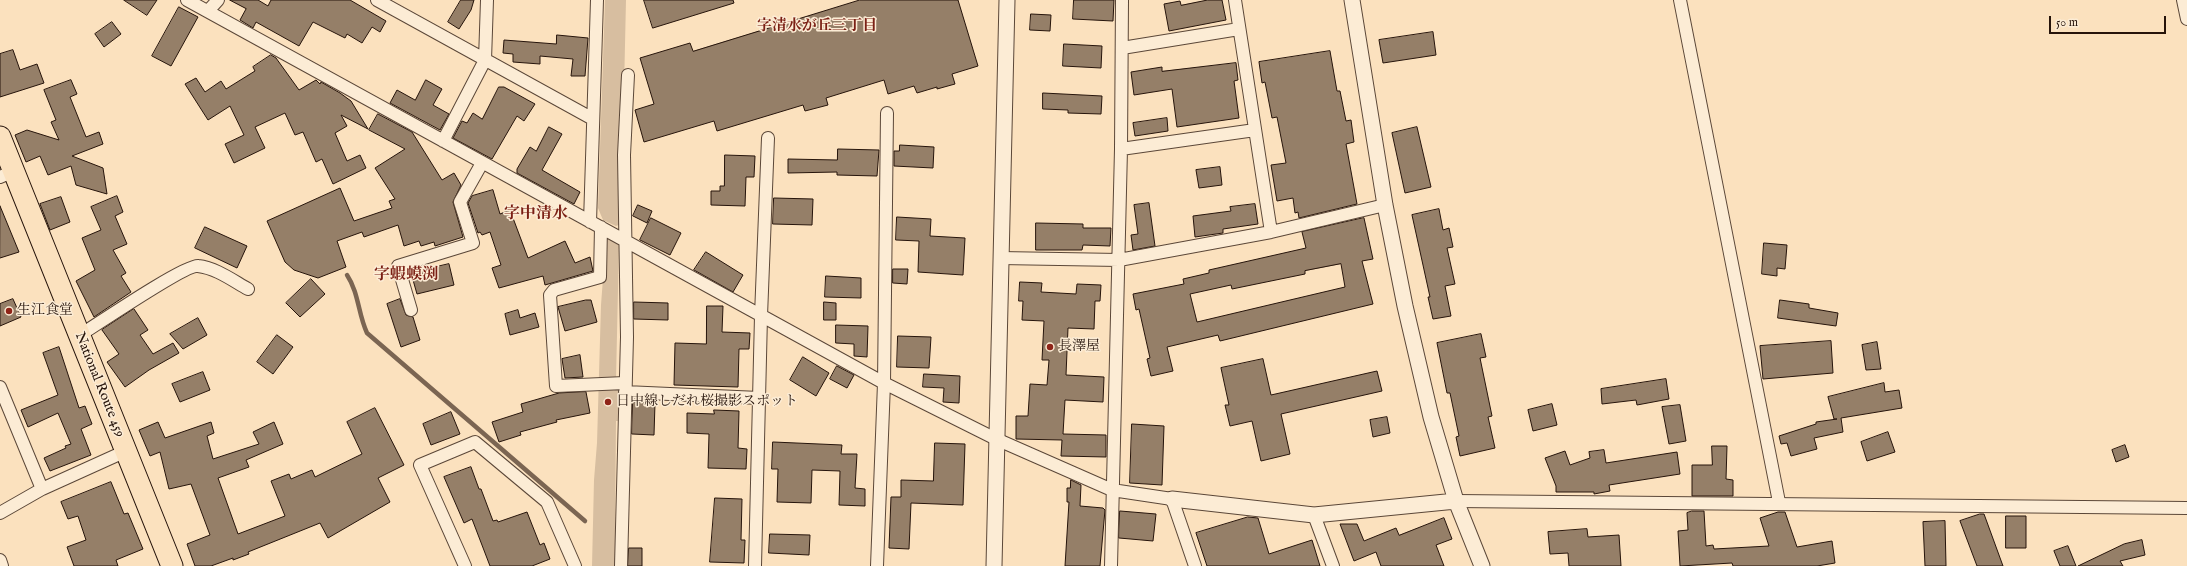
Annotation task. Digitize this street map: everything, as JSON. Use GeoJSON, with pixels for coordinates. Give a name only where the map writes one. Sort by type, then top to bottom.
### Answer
{"type":"FeatureCollection","features":[{"type":"Feature","properties":{"kind":"highway","name":"National Route 459"},"geometry":{"type":"LineString","coordinates":[[0,137],[7,174],[80,335],[172,566]]}},
{"type":"Feature","properties":{"kind":"street"},"geometry":{"type":"LineString","coordinates":[[187,0],[884,383],[996,439],[1112,490],[1172,499],[1314,515],[1456,501],[1779,502],[2187,508]]}},
{"type":"Feature","properties":{"kind":"street"},"geometry":{"type":"LineString","coordinates":[[208,11],[218,0]]}},
{"type":"Feature","properties":{"kind":"street"},"geometry":{"type":"LineString","coordinates":[[378,0],[593,119]]}},
{"type":"Feature","properties":{"kind":"street"},"geometry":{"type":"LineString","coordinates":[[442,141],[485,60],[487,0]]}},
{"type":"Feature","properties":{"kind":"street"},"geometry":{"type":"LineString","coordinates":[[597,0],[593,119],[595,225],[600,277],[554,290],[550,295],[556,386],[625,388],[759,398]]}},
{"type":"Feature","properties":{"kind":"street"},"geometry":{"type":"LineString","coordinates":[[994,566],[1007,0]]}},
{"type":"Feature","properties":{"kind":"street"},"geometry":{"type":"LineString","coordinates":[[1111,566],[1119,260],[1122,0]]}},
{"type":"Feature","properties":{"kind":"street"},"geometry":{"type":"LineString","coordinates":[[1235,0],[1270,232]]}},
{"type":"Feature","properties":{"kind":"street"},"geometry":{"type":"LineString","coordinates":[[1352,0],[1385,205],[1405,306],[1429,409],[1456,501],[1482,566]]}},
{"type":"Feature","properties":{"kind":"street"},"geometry":{"type":"LineString","coordinates":[[1680,0],[1779,502]]}},
{"type":"Feature","properties":{"kind":"street"},"geometry":{"type":"LineString","coordinates":[[2183,0],[2187,19]]}},
{"type":"Feature","properties":{"kind":"street"},"geometry":{"type":"LineString","coordinates":[[1122,48],[1240,29]]}},
{"type":"Feature","properties":{"kind":"street"},"geometry":{"type":"LineString","coordinates":[[621,566],[625,388],[624,155],[628,75]]}},
{"type":"Feature","properties":{"kind":"street"},"geometry":{"type":"LineString","coordinates":[[877,566],[884,383],[887,113]]}},
{"type":"Feature","properties":{"kind":"street"},"geometry":{"type":"LineString","coordinates":[[1121,149],[1255,130]]}},
{"type":"Feature","properties":{"kind":"street"},"geometry":{"type":"LineString","coordinates":[[755,566],[761,316],[768,138]]}},
{"type":"Feature","properties":{"kind":"street"},"geometry":{"type":"LineString","coordinates":[[411,310],[398,266],[473,243],[460,202],[482,163]]}},
{"type":"Feature","properties":{"kind":"street"},"geometry":{"type":"LineString","coordinates":[[1000,258],[1119,260],[1270,232],[1385,205]]}},
{"type":"Feature","properties":{"kind":"street"},"geometry":{"type":"LineString","coordinates":[[80,335],[169,279],[196,266],[213,269],[248,289]]}},
{"type":"Feature","properties":{"kind":"street"},"geometry":{"type":"LineString","coordinates":[[0,387],[42,489]]}},
{"type":"Feature","properties":{"kind":"street"},"geometry":{"type":"LineString","coordinates":[[466,566],[420,466],[475,442],[547,502],[575,566]]}},
{"type":"Feature","properties":{"kind":"street"},"geometry":{"type":"LineString","coordinates":[[0,512],[42,489],[126,451]]}},
{"type":"Feature","properties":{"kind":"street"},"geometry":{"type":"LineString","coordinates":[[1172,499],[1195,566]]}},
{"type":"Feature","properties":{"kind":"street"},"geometry":{"type":"LineString","coordinates":[[1314,515],[1333,566]]}},
{"type":"Feature","properties":{"kind":"street"},"geometry":{"type":"LineString","coordinates":[[0,560],[2,566]]}},
{"type":"Feature","properties":{"kind":"shaded area"},"geometry":{"type":"Polygon","coordinates":[[[605,0],[626,0],[621,224],[616,226],[603,220],[598,208],[605,0]]]}},
{"type":"Feature","properties":{"kind":"shaded area"},"geometry":{"type":"Polygon","coordinates":[[[606,238],[619,244],[616,380],[620,387],[619,421],[616,421],[615,533],[618,548],[617,566],[592,566],[601,305],[606,238]]]}},
{"type":"Feature","properties":{"kind":"building"},"geometry":{"type":"Polygon","coordinates":[[[124,0],[157,0],[147,15],[124,0]]]}},
{"type":"Feature","properties":{"kind":"building"},"geometry":{"type":"Polygon","coordinates":[[[230,0],[258,0],[268,6],[271,0],[350,0],[386,21],[380,32],[372,27],[362,43],[347,34],[345,38],[313,22],[299,46],[256,22],[253,28],[240,20],[246,9],[230,0]]]}},
{"type":"Feature","properties":{"kind":"building"},"geometry":{"type":"Polygon","coordinates":[[[461,0],[474,0],[471,10],[459,29],[448,22],[461,0]]]}},
{"type":"Feature","properties":{"kind":"building"},"geometry":{"type":"Polygon","coordinates":[[[644,0],[733,0],[734,3],[653,28],[644,0]]]}},
{"type":"Feature","properties":{"kind":"building"},"geometry":{"type":"Polygon","coordinates":[[[860,0],[958,0],[978,66],[952,74],[955,84],[937,89],[937,87],[917,93],[914,86],[888,94],[884,80],[826,98],[828,105],[805,111],[803,105],[717,131],[714,121],[644,142],[635,110],[654,104],[640,58],[690,43],[693,51],[860,0]]]}},
{"type":"Feature","properties":{"kind":"building"},"geometry":{"type":"Polygon","coordinates":[[[1074,0],[1114,0],[1113,21],[1073,19],[1074,0]]]}},
{"type":"Feature","properties":{"kind":"building"},"geometry":{"type":"Polygon","coordinates":[[[1208,0],[1222,0],[1226,20],[1169,31],[1164,4],[1180,1],[1181,5],[1208,0]]]}},
{"type":"Feature","properties":{"kind":"building"},"geometry":{"type":"Polygon","coordinates":[[[179,7],[198,17],[171,66],[152,56],[179,7]]]}},
{"type":"Feature","properties":{"kind":"building"},"geometry":{"type":"Polygon","coordinates":[[[1031,14],[1051,15],[1050,31],[1030,30],[1031,14]]]}},
{"type":"Feature","properties":{"kind":"building"},"geometry":{"type":"Polygon","coordinates":[[[112,22],[121,34],[104,47],[95,34],[112,22]]]}},
{"type":"Feature","properties":{"kind":"building"},"geometry":{"type":"Polygon","coordinates":[[[1433,32],[1436,55],[1383,63],[1379,40],[1433,32]]]}},
{"type":"Feature","properties":{"kind":"building"},"geometry":{"type":"Polygon","coordinates":[[[557,35],[588,38],[585,76],[571,76],[573,59],[540,56],[540,64],[513,62],[513,54],[503,53],[504,40],[556,44],[557,35]]]}},
{"type":"Feature","properties":{"kind":"building"},"geometry":{"type":"Polygon","coordinates":[[[1064,44],[1102,46],[1101,68],[1063,66],[1064,44]]]}},
{"type":"Feature","properties":{"kind":"building"},"geometry":{"type":"Polygon","coordinates":[[[13,50],[20,70],[37,64],[44,83],[0,97],[0,54],[13,50]]]}},
{"type":"Feature","properties":{"kind":"building"},"geometry":{"type":"Polygon","coordinates":[[[1330,51],[1337,91],[1340,91],[1346,121],[1351,120],[1354,142],[1346,144],[1357,204],[1299,218],[1298,212],[1295,213],[1293,198],[1277,201],[1271,165],[1286,163],[1277,117],[1272,118],[1265,82],[1262,83],[1259,62],[1330,51]]]}},
{"type":"Feature","properties":{"kind":"building"},"geometry":{"type":"Polygon","coordinates":[[[271,55],[276,58],[299,90],[316,80],[320,84],[321,82],[351,101],[368,129],[341,115],[347,126],[335,133],[347,161],[360,155],[366,168],[333,184],[322,159],[316,162],[303,132],[295,135],[285,113],[255,127],[265,148],[234,163],[225,144],[244,135],[230,106],[208,120],[185,84],[196,78],[205,92],[221,81],[226,89],[255,71],[253,67],[271,55]]]}},
{"type":"Feature","properties":{"kind":"building"},"geometry":{"type":"Polygon","coordinates":[[[1236,63],[1238,80],[1234,81],[1239,118],[1177,127],[1172,89],[1134,95],[1131,72],[1162,67],[1162,71],[1236,63]]]}},
{"type":"Feature","properties":{"kind":"building"},"geometry":{"type":"Polygon","coordinates":[[[71,80],[77,94],[70,97],[86,137],[99,132],[103,144],[72,156],[103,168],[107,194],[76,185],[71,166],[48,175],[40,156],[26,162],[15,135],[27,130],[59,140],[51,122],[56,120],[44,90],[71,80]]]}},
{"type":"Feature","properties":{"kind":"building"},"geometry":{"type":"Polygon","coordinates":[[[426,80],[442,89],[433,105],[449,114],[440,130],[390,103],[397,90],[415,100],[426,80]]]}},
{"type":"Feature","properties":{"kind":"building"},"geometry":{"type":"Polygon","coordinates":[[[499,87],[504,87],[535,104],[524,121],[517,116],[492,159],[453,138],[462,121],[467,123],[473,113],[482,119],[499,87]]]}},
{"type":"Feature","properties":{"kind":"building"},"geometry":{"type":"Polygon","coordinates":[[[1043,93],[1102,96],[1101,114],[1068,113],[1068,110],[1043,109],[1043,93]]]}},
{"type":"Feature","properties":{"kind":"building"},"geometry":{"type":"Polygon","coordinates":[[[378,114],[412,132],[442,180],[454,173],[461,185],[453,202],[463,237],[435,246],[434,242],[421,246],[419,241],[404,246],[398,225],[364,237],[362,232],[337,241],[346,267],[318,278],[294,270],[285,262],[267,221],[340,188],[354,221],[392,208],[389,201],[395,199],[375,168],[405,149],[369,130],[378,114]]]}},
{"type":"Feature","properties":{"kind":"building"},"geometry":{"type":"Polygon","coordinates":[[[1167,118],[1168,131],[1135,136],[1133,123],[1167,118]]]}},
{"type":"Feature","properties":{"kind":"building"},"geometry":{"type":"Polygon","coordinates":[[[549,127],[562,134],[542,170],[580,192],[574,204],[517,173],[517,169],[530,147],[536,151],[549,127]]]}},
{"type":"Feature","properties":{"kind":"building"},"geometry":{"type":"Polygon","coordinates":[[[1417,127],[1431,187],[1405,193],[1392,133],[1417,127]]]}},
{"type":"Feature","properties":{"kind":"building"},"geometry":{"type":"Polygon","coordinates":[[[900,145],[934,147],[933,168],[894,166],[894,151],[899,151],[900,145]]]}},
{"type":"Feature","properties":{"kind":"building"},"geometry":{"type":"Polygon","coordinates":[[[838,149],[879,150],[877,176],[837,175],[837,172],[788,173],[788,159],[837,160],[838,149]]]}},
{"type":"Feature","properties":{"kind":"building"},"geometry":{"type":"Polygon","coordinates":[[[725,155],[755,156],[754,177],[746,177],[745,206],[711,205],[711,191],[720,191],[720,186],[724,186],[725,155]]]}},
{"type":"Feature","properties":{"kind":"building"},"geometry":{"type":"Polygon","coordinates":[[[1220,167],[1222,185],[1199,188],[1196,170],[1220,167]]]}},
{"type":"Feature","properties":{"kind":"building"},"geometry":{"type":"Polygon","coordinates":[[[493,190],[500,214],[510,210],[528,258],[565,241],[575,263],[590,257],[593,271],[545,285],[543,276],[499,288],[492,268],[501,265],[490,232],[482,235],[480,232],[478,233],[468,203],[472,196],[493,190]]]}},
{"type":"Feature","properties":{"kind":"building"},"geometry":{"type":"Polygon","coordinates":[[[117,196],[123,212],[115,216],[127,244],[113,250],[126,273],[121,276],[131,292],[94,317],[76,281],[95,270],[82,238],[101,230],[91,207],[117,196]]]}},
{"type":"Feature","properties":{"kind":"building"},"geometry":{"type":"Polygon","coordinates":[[[61,197],[70,222],[50,230],[40,204],[61,197]]]}},
{"type":"Feature","properties":{"kind":"building"},"geometry":{"type":"Polygon","coordinates":[[[774,198],[813,199],[812,225],[773,224],[774,198]]]}},
{"type":"Feature","properties":{"kind":"building"},"geometry":{"type":"Polygon","coordinates":[[[1149,203],[1155,246],[1133,250],[1131,235],[1138,234],[1134,205],[1149,203]]]}},
{"type":"Feature","properties":{"kind":"building"},"geometry":{"type":"Polygon","coordinates":[[[1255,204],[1258,224],[1223,229],[1223,233],[1195,237],[1193,216],[1231,211],[1230,207],[1255,204]]]}},
{"type":"Feature","properties":{"kind":"building"},"geometry":{"type":"Polygon","coordinates":[[[638,205],[652,211],[647,223],[633,216],[638,205]]]}},
{"type":"Feature","properties":{"kind":"building"},"geometry":{"type":"Polygon","coordinates":[[[0,206],[19,252],[0,258],[0,206]]]}},
{"type":"Feature","properties":{"kind":"building"},"geometry":{"type":"Polygon","coordinates":[[[1439,209],[1443,230],[1449,228],[1453,247],[1447,248],[1455,284],[1445,286],[1451,316],[1433,319],[1428,297],[1430,297],[1412,215],[1439,209]]]}},
{"type":"Feature","properties":{"kind":"building"},"geometry":{"type":"Polygon","coordinates":[[[897,217],[931,219],[930,236],[965,238],[963,275],[918,272],[919,241],[896,240],[897,217]]]}},
{"type":"Feature","properties":{"kind":"building"},"geometry":{"type":"Polygon","coordinates":[[[651,218],[681,233],[670,255],[640,240],[651,218]]]}},
{"type":"Feature","properties":{"kind":"building"},"geometry":{"type":"Polygon","coordinates":[[[1364,218],[1373,259],[1362,261],[1373,304],[1220,341],[1218,335],[1167,347],[1173,371],[1151,376],[1147,359],[1150,358],[1139,309],[1136,310],[1133,294],[1184,284],[1183,279],[1209,273],[1209,270],[1306,248],[1302,232],[1364,218]],[[1341,264],[1305,271],[1305,274],[1232,289],[1231,285],[1190,294],[1197,322],[1345,287],[1341,264]]]}},
{"type":"Feature","properties":{"kind":"building"},"geometry":{"type":"Polygon","coordinates":[[[1036,223],[1083,224],[1083,228],[1111,228],[1110,246],[1083,245],[1082,250],[1036,250],[1036,223]]]}},
{"type":"Feature","properties":{"kind":"building"},"geometry":{"type":"Polygon","coordinates":[[[205,227],[247,246],[237,268],[195,248],[205,227]]]}},
{"type":"Feature","properties":{"kind":"building"},"geometry":{"type":"Polygon","coordinates":[[[1764,243],[1787,245],[1785,269],[1777,268],[1777,276],[1762,274],[1764,243]]]}},
{"type":"Feature","properties":{"kind":"building"},"geometry":{"type":"Polygon","coordinates":[[[706,252],[743,275],[733,292],[694,270],[706,252]]]}},
{"type":"Feature","properties":{"kind":"building"},"geometry":{"type":"Polygon","coordinates":[[[449,264],[454,285],[417,294],[411,273],[449,264]]]}},
{"type":"Feature","properties":{"kind":"building"},"geometry":{"type":"Polygon","coordinates":[[[893,269],[908,269],[907,284],[893,283],[893,269]]]}},
{"type":"Feature","properties":{"kind":"building"},"geometry":{"type":"Polygon","coordinates":[[[826,276],[861,278],[861,298],[825,297],[826,276]]]}},
{"type":"Feature","properties":{"kind":"building"},"geometry":{"type":"Polygon","coordinates":[[[311,279],[325,294],[300,317],[286,303],[311,279]]]}},
{"type":"Feature","properties":{"kind":"building"},"geometry":{"type":"Polygon","coordinates":[[[1020,282],[1042,283],[1041,292],[1076,294],[1077,284],[1101,285],[1100,301],[1095,301],[1094,329],[1068,328],[1066,375],[1104,377],[1103,402],[1065,400],[1063,434],[1106,435],[1106,457],[1061,456],[1062,440],[1016,439],[1016,416],[1028,416],[1030,384],[1047,385],[1049,360],[1042,360],[1044,321],[1022,320],[1023,301],[1019,301],[1020,282]]]}},
{"type":"Feature","properties":{"kind":"building","name":"生江食堂"},"geometry":{"type":"Polygon","coordinates":[[[13,299],[21,317],[0,326],[0,304],[13,299]]]}},
{"type":"Feature","properties":{"kind":"building"},"geometry":{"type":"Polygon","coordinates":[[[400,299],[406,315],[413,317],[420,340],[401,347],[387,304],[400,299]]]}},
{"type":"Feature","properties":{"kind":"building"},"geometry":{"type":"Polygon","coordinates":[[[591,300],[597,322],[565,331],[558,307],[591,300]]]}},
{"type":"Feature","properties":{"kind":"building"},"geometry":{"type":"Polygon","coordinates":[[[1780,300],[1809,304],[1809,308],[1838,313],[1836,326],[1778,318],[1780,300]]]}},
{"type":"Feature","properties":{"kind":"building"},"geometry":{"type":"Polygon","coordinates":[[[634,302],[668,303],[668,320],[634,319],[634,302]]]}},
{"type":"Feature","properties":{"kind":"building"},"geometry":{"type":"Polygon","coordinates":[[[824,302],[836,303],[836,320],[824,320],[824,302]]]}},
{"type":"Feature","properties":{"kind":"building"},"geometry":{"type":"Polygon","coordinates":[[[707,306],[723,306],[722,332],[750,333],[749,349],[739,349],[738,387],[674,385],[675,343],[706,344],[707,306]]]}},
{"type":"Feature","properties":{"kind":"building"},"geometry":{"type":"Polygon","coordinates":[[[134,309],[148,330],[140,335],[153,354],[173,343],[179,353],[149,370],[125,387],[107,362],[119,354],[102,330],[134,309]]]}},
{"type":"Feature","properties":{"kind":"building"},"geometry":{"type":"Polygon","coordinates":[[[518,310],[520,318],[535,313],[539,327],[510,335],[505,314],[518,310]]]}},
{"type":"Feature","properties":{"kind":"building"},"geometry":{"type":"Polygon","coordinates":[[[198,318],[207,335],[183,349],[170,334],[198,318]]]}},
{"type":"Feature","properties":{"kind":"building"},"geometry":{"type":"Polygon","coordinates":[[[836,325],[868,326],[867,357],[854,356],[854,344],[836,343],[836,325]]]}},
{"type":"Feature","properties":{"kind":"building"},"geometry":{"type":"Polygon","coordinates":[[[1481,334],[1486,357],[1480,358],[1492,416],[1488,417],[1495,448],[1460,456],[1456,437],[1459,436],[1450,393],[1447,393],[1437,343],[1481,334]]]}},
{"type":"Feature","properties":{"kind":"building"},"geometry":{"type":"Polygon","coordinates":[[[277,335],[293,347],[273,374],[257,362],[277,335]]]}},
{"type":"Feature","properties":{"kind":"building"},"geometry":{"type":"Polygon","coordinates":[[[898,336],[931,337],[929,368],[897,367],[898,336]]]}},
{"type":"Feature","properties":{"kind":"building"},"geometry":{"type":"Polygon","coordinates":[[[1831,341],[1833,373],[1763,379],[1760,346],[1831,341]]]}},
{"type":"Feature","properties":{"kind":"building"},"geometry":{"type":"Polygon","coordinates":[[[1877,342],[1881,369],[1866,370],[1862,345],[1877,342]]]}},
{"type":"Feature","properties":{"kind":"building"},"geometry":{"type":"Polygon","coordinates":[[[59,347],[79,408],[85,406],[92,424],[81,429],[91,455],[50,471],[44,458],[66,448],[65,446],[71,444],[58,413],[28,427],[21,410],[58,395],[43,353],[59,347]]]}},
{"type":"Feature","properties":{"kind":"building"},"geometry":{"type":"Polygon","coordinates":[[[580,355],[583,377],[565,378],[562,359],[580,355]]]}},
{"type":"Feature","properties":{"kind":"building"},"geometry":{"type":"Polygon","coordinates":[[[803,357],[829,373],[816,396],[790,380],[803,357]]]}},
{"type":"Feature","properties":{"kind":"building"},"geometry":{"type":"Polygon","coordinates":[[[1263,359],[1271,395],[1377,371],[1382,391],[1281,414],[1290,454],[1261,461],[1252,421],[1230,426],[1225,405],[1229,405],[1221,368],[1263,359]]]}},
{"type":"Feature","properties":{"kind":"building"},"geometry":{"type":"Polygon","coordinates":[[[837,366],[854,375],[847,388],[830,379],[837,366]]]}},
{"type":"Feature","properties":{"kind":"building"},"geometry":{"type":"Polygon","coordinates":[[[203,372],[210,390],[180,402],[172,384],[203,372]]]}},
{"type":"Feature","properties":{"kind":"building"},"geometry":{"type":"Polygon","coordinates":[[[924,374],[960,376],[959,403],[943,402],[944,388],[923,387],[924,374]]]}},
{"type":"Feature","properties":{"kind":"building"},"geometry":{"type":"Polygon","coordinates":[[[1666,379],[1669,399],[1637,405],[1636,400],[1602,404],[1601,389],[1666,379]]]}},
{"type":"Feature","properties":{"kind":"building"},"geometry":{"type":"Polygon","coordinates":[[[1884,383],[1885,392],[1899,390],[1902,408],[1841,418],[1843,432],[1814,438],[1817,449],[1791,456],[1787,443],[1781,444],[1779,436],[1816,424],[1816,422],[1837,419],[1834,419],[1828,397],[1884,383]]]}},
{"type":"Feature","properties":{"kind":"building"},"geometry":{"type":"Polygon","coordinates":[[[586,392],[590,413],[556,420],[557,422],[520,432],[521,435],[499,442],[492,422],[523,412],[521,404],[559,393],[586,392]]]}},
{"type":"Feature","properties":{"kind":"building"},"geometry":{"type":"Polygon","coordinates":[[[633,402],[655,403],[654,435],[632,434],[633,402]]]}},
{"type":"Feature","properties":{"kind":"building"},"geometry":{"type":"Polygon","coordinates":[[[1552,404],[1557,425],[1533,431],[1528,410],[1552,404]]]}},
{"type":"Feature","properties":{"kind":"building"},"geometry":{"type":"Polygon","coordinates":[[[1680,405],[1686,441],[1669,444],[1662,407],[1680,405]]]}},
{"type":"Feature","properties":{"kind":"building"},"geometry":{"type":"Polygon","coordinates":[[[375,408],[404,465],[378,478],[390,502],[328,538],[320,523],[248,552],[249,554],[233,560],[233,558],[211,566],[195,566],[187,544],[210,535],[191,484],[169,489],[160,452],[150,456],[139,430],[158,422],[165,438],[211,422],[214,433],[207,436],[213,459],[259,444],[253,432],[274,422],[283,444],[246,460],[249,467],[218,478],[238,534],[285,516],[271,481],[289,474],[291,479],[312,470],[315,477],[362,454],[347,422],[375,408]]]}},
{"type":"Feature","properties":{"kind":"building"},"geometry":{"type":"Polygon","coordinates":[[[714,410],[739,411],[738,448],[747,449],[746,469],[708,468],[709,434],[687,433],[687,413],[714,414],[714,410]]]}},
{"type":"Feature","properties":{"kind":"building"},"geometry":{"type":"Polygon","coordinates":[[[451,412],[460,434],[431,445],[423,424],[451,412]]]}},
{"type":"Feature","properties":{"kind":"building"},"geometry":{"type":"Polygon","coordinates":[[[1387,417],[1390,433],[1373,437],[1370,420],[1387,417]]]}},
{"type":"Feature","properties":{"kind":"building"},"geometry":{"type":"Polygon","coordinates":[[[1132,424],[1164,426],[1162,485],[1130,483],[1132,424]]]}},
{"type":"Feature","properties":{"kind":"building"},"geometry":{"type":"Polygon","coordinates":[[[1888,432],[1895,452],[1867,461],[1861,442],[1888,432]]]}},
{"type":"Feature","properties":{"kind":"building"},"geometry":{"type":"Polygon","coordinates":[[[773,442],[842,445],[841,454],[857,454],[855,488],[865,489],[865,506],[839,505],[840,471],[812,470],[811,503],[777,502],[778,469],[772,469],[773,442]]]}},
{"type":"Feature","properties":{"kind":"building"},"geometry":{"type":"Polygon","coordinates":[[[935,443],[965,444],[963,505],[911,503],[909,549],[889,548],[891,497],[901,497],[901,480],[933,481],[935,443]]]}},
{"type":"Feature","properties":{"kind":"building"},"geometry":{"type":"Polygon","coordinates":[[[2125,445],[2129,457],[2116,462],[2112,450],[2125,445]]]}},
{"type":"Feature","properties":{"kind":"building"},"geometry":{"type":"Polygon","coordinates":[[[1712,446],[1727,446],[1726,479],[1733,480],[1733,496],[1692,496],[1692,465],[1712,465],[1712,446]]]}},
{"type":"Feature","properties":{"kind":"building"},"geometry":{"type":"Polygon","coordinates":[[[1604,450],[1606,463],[1677,452],[1680,474],[1609,485],[1610,491],[1594,494],[1594,492],[1556,492],[1556,486],[1545,458],[1565,451],[1570,465],[1590,458],[1589,452],[1604,450]]]}},
{"type":"Feature","properties":{"kind":"building"},"geometry":{"type":"Polygon","coordinates":[[[471,467],[493,521],[497,520],[498,522],[527,512],[540,545],[544,543],[550,559],[532,566],[490,566],[472,519],[464,523],[444,477],[471,467]]]}},
{"type":"Feature","properties":{"kind":"building"},"geometry":{"type":"Polygon","coordinates":[[[1071,480],[1081,485],[1080,506],[1103,508],[1105,510],[1100,566],[1065,566],[1069,502],[1067,502],[1067,488],[1070,488],[1071,480]]]}},
{"type":"Feature","properties":{"kind":"building"},"geometry":{"type":"Polygon","coordinates":[[[111,482],[124,514],[128,513],[143,549],[116,560],[118,566],[74,566],[67,547],[86,540],[78,516],[68,519],[61,502],[111,482]]]}},
{"type":"Feature","properties":{"kind":"building"},"geometry":{"type":"Polygon","coordinates":[[[715,498],[742,499],[741,540],[745,540],[744,563],[710,562],[715,498]]]}},
{"type":"Feature","properties":{"kind":"building"},"geometry":{"type":"Polygon","coordinates":[[[1120,511],[1156,514],[1153,541],[1119,538],[1120,511]]]}},
{"type":"Feature","properties":{"kind":"building"},"geometry":{"type":"Polygon","coordinates":[[[1692,511],[1704,511],[1706,546],[1713,545],[1714,549],[1769,546],[1760,518],[1778,512],[1785,512],[1797,547],[1832,541],[1835,563],[1817,566],[1733,566],[1732,563],[1680,566],[1678,531],[1688,530],[1687,513],[1692,511]]]}},
{"type":"Feature","properties":{"kind":"building"},"geometry":{"type":"Polygon","coordinates":[[[1984,514],[2003,566],[1977,566],[1960,521],[1984,514]]]}},
{"type":"Feature","properties":{"kind":"building"},"geometry":{"type":"Polygon","coordinates":[[[2006,516],[2026,516],[2026,548],[2006,548],[2006,516]]]}},
{"type":"Feature","properties":{"kind":"building"},"geometry":{"type":"Polygon","coordinates":[[[1248,517],[1258,518],[1269,554],[1312,540],[1320,566],[1207,566],[1196,533],[1248,517]]]}},
{"type":"Feature","properties":{"kind":"building"},"geometry":{"type":"Polygon","coordinates":[[[1444,518],[1452,539],[1436,545],[1444,566],[1381,566],[1376,552],[1354,561],[1340,524],[1357,524],[1364,541],[1396,528],[1399,535],[1444,518]]]}},
{"type":"Feature","properties":{"kind":"building"},"geometry":{"type":"Polygon","coordinates":[[[1945,521],[1946,566],[1925,566],[1923,522],[1945,521]]]}},
{"type":"Feature","properties":{"kind":"building"},"geometry":{"type":"Polygon","coordinates":[[[1587,529],[1588,537],[1619,535],[1621,566],[1569,566],[1568,553],[1550,554],[1548,532],[1587,529]]]}},
{"type":"Feature","properties":{"kind":"building"},"geometry":{"type":"Polygon","coordinates":[[[770,534],[810,535],[809,555],[769,553],[770,534]]]}},
{"type":"Feature","properties":{"kind":"building"},"geometry":{"type":"Polygon","coordinates":[[[2142,540],[2145,555],[2120,561],[2123,566],[2078,566],[2124,544],[2142,540]]]}},
{"type":"Feature","properties":{"kind":"building"},"geometry":{"type":"Polygon","coordinates":[[[2068,546],[2076,566],[2060,566],[2054,551],[2068,546]]]}},
{"type":"Feature","properties":{"kind":"building"},"geometry":{"type":"Polygon","coordinates":[[[629,548],[642,548],[642,566],[628,566],[629,548]]]}},
{"type":"Feature","properties":{"kind":"waterway"},"geometry":{"type":"LineString","coordinates":[[347,275],[354,289],[367,333],[585,521]]}},
{"type":"Feature","properties":{"kind":"place","name":"生江食堂"},"geometry":{"type":"Point","coordinates":[9,311]}},
{"type":"Feature","properties":{"kind":"place","name":"長澤屋"},"geometry":{"type":"Point","coordinates":[1050,347]}},
{"type":"Feature","properties":{"kind":"place","name":"日中線しだれ桜撮影スポット"},"geometry":{"type":"Point","coordinates":[608,402]}},
{"type":"Feature","properties":{"kind":"district","name":"字清水が丘三丁目"},"geometry":{"type":"Point","coordinates":[817,27]}},
{"type":"Feature","properties":{"kind":"district","name":"字中清水"},"geometry":{"type":"Point","coordinates":[536,215]}},
{"type":"Feature","properties":{"kind":"district","name":"字蝦蟆渕"},"geometry":{"type":"Point","coordinates":[406,276]}}]}
